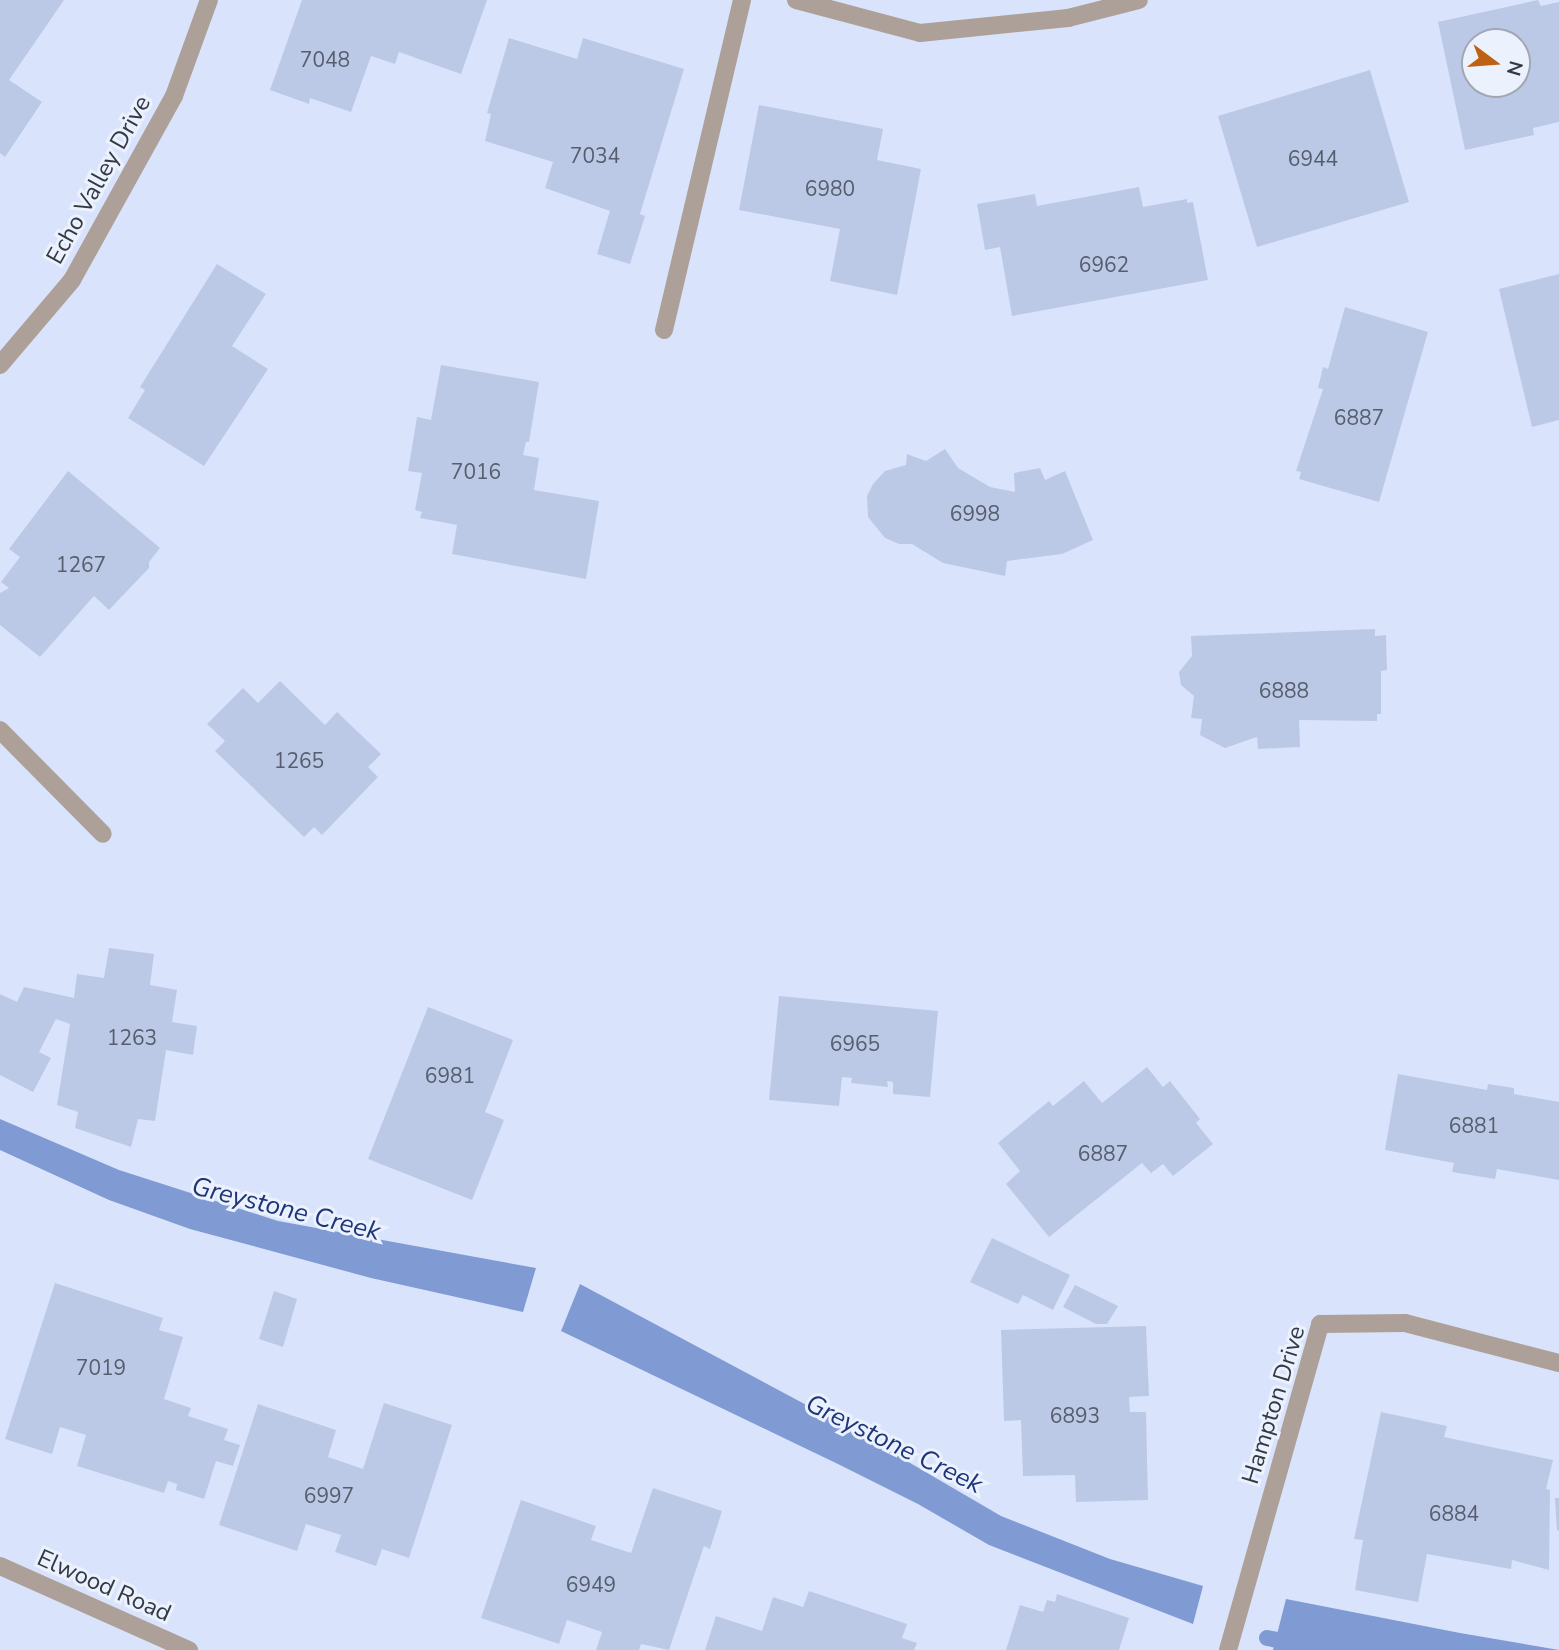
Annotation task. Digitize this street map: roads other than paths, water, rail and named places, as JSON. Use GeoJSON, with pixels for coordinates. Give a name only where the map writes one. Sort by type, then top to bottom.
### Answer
{"type":"FeatureCollection","features":[{"type":"Feature","properties":{"kind":"street","name":"Echo Valley Drive"},"geometry":{"type":"LineString","coordinates":[[0,365],[72,280],[174,96],[209,0]]}},
{"type":"Feature","properties":{"kind":"street"},"geometry":{"type":"LineString","coordinates":[[664,330],[742,0]]}},
{"type":"Feature","properties":{"kind":"street"},"geometry":{"type":"LineString","coordinates":[[796,0],[920,33],[1068,18],[1139,0]]}},
{"type":"Feature","properties":{"kind":"street"},"geometry":{"type":"LineString","coordinates":[[0,730],[103,834]]}},
{"type":"Feature","properties":{"kind":"street","name":"Hampton Drive"},"geometry":{"type":"LineString","coordinates":[[1227,1650],[1320,1324],[1405,1323],[1559,1363]]}},
{"type":"Feature","properties":{"kind":"street","name":"Elwood Road"},"geometry":{"type":"LineString","coordinates":[[0,1566],[189,1650]]}},
{"type":"Feature","properties":{"kind":"water"},"geometry":{"type":"Polygon","coordinates":[[[0,1119],[119,1170],[278,1221],[536,1268],[523,1312],[371,1278],[190,1229],[109,1200],[0,1150],[0,1119]]]}},
{"type":"Feature","properties":{"kind":"water"},"geometry":{"type":"Polygon","coordinates":[[[580,1284],[857,1432],[1001,1516],[1110,1559],[1203,1586],[1193,1624],[989,1545],[918,1504],[842,1466],[561,1331],[580,1284]]]}},
{"type":"Feature","properties":{"kind":"water"},"geometry":{"type":"Polygon","coordinates":[[[1286,1599],[1460,1633],[1559,1650],[1273,1650],[1286,1599]]]}},
{"type":"Feature","properties":{"kind":"waterway","name":"Greystone Creek"},"geometry":{"type":"LineString","coordinates":[[1267,1638],[1332,1650]]}}]}
